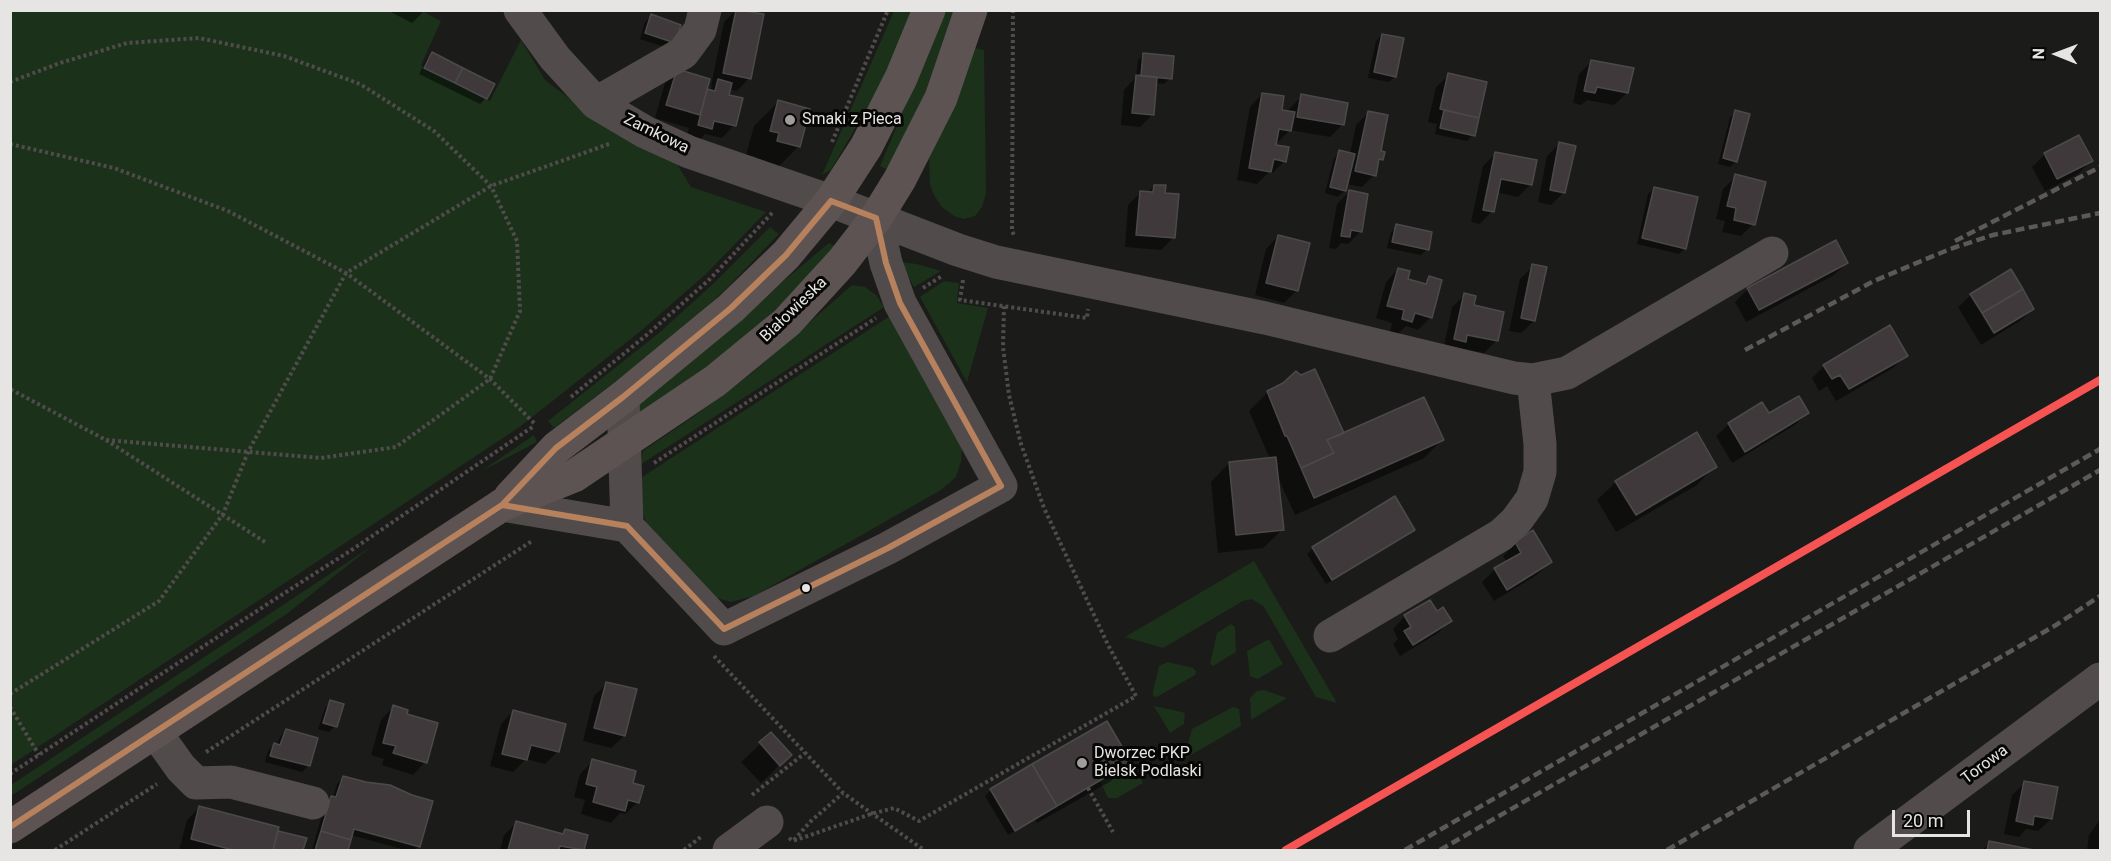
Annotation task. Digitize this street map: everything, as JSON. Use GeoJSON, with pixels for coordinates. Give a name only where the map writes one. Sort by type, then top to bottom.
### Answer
{"type":"FeatureCollection","features":[{"type":"Feature","properties":{"kind":"main road","name":"Białowieska"},"geometry":{"type":"LineString","coordinates":[[502,505],[556,448],[624,397],[739,301],[786,255],[831,201],[866,147],[901,78],[929,10]]}},
{"type":"Feature","properties":{"kind":"main road","name":"Białowieska"},"geometry":{"type":"LineString","coordinates":[[10,827],[502,505],[574,476],[715,381],[787,322],[842,262],[876,218],[900,179],[941,98],[971,10]]}},
{"type":"Feature","properties":{"kind":"street","name":"Zamkowa"},"geometry":{"type":"LineString","coordinates":[[520,10],[555,58],[596,103],[645,132],[689,152],[996,262],[1265,318],[1514,378],[1533,380]]}},
{"type":"Feature","properties":{"kind":"street"},"geometry":{"type":"LineString","coordinates":[[596,103],[683,53],[700,30],[705,10]]}},
{"type":"Feature","properties":{"kind":"street"},"geometry":{"type":"LineString","coordinates":[[502,505],[627,526],[724,629],[888,548],[1001,486],[900,303],[886,263],[876,218]]}},
{"type":"Feature","properties":{"kind":"street"},"geometry":{"type":"LineString","coordinates":[[1330,636],[1501,535],[1516,521],[1532,499],[1540,472],[1539,434],[1533,380],[1567,373],[1772,253]]}},
{"type":"Feature","properties":{"kind":"street"},"geometry":{"type":"LineString","coordinates":[[624,397],[627,526]]}},
{"type":"Feature","properties":{"kind":"street","name":"Torowa"},"geometry":{"type":"LineString","coordinates":[[1870,850],[2100,679]]}},
{"type":"Feature","properties":{"kind":"street"},"geometry":{"type":"LineString","coordinates":[[156,733],[181,768],[196,783],[231,782],[313,803]]}},
{"type":"Feature","properties":{"kind":"street"},"geometry":{"type":"LineString","coordinates":[[729,850],[767,822]]}},
{"type":"Feature","properties":{"kind":"path"},"geometry":{"type":"LineString","coordinates":[[828,150],[888,10]]}},
{"type":"Feature","properties":{"kind":"path"},"geometry":{"type":"LineString","coordinates":[[1013,10],[1012,231],[1019,244]]}},
{"type":"Feature","properties":{"kind":"path"},"geometry":{"type":"LineString","coordinates":[[10,82],[60,63],[127,43],[199,38],[284,56],[360,84],[434,131],[491,186],[517,241],[520,311],[490,379],[396,447],[321,458],[106,440]]}},
{"type":"Feature","properties":{"kind":"path"},"geometry":{"type":"LineString","coordinates":[[10,694],[159,601],[223,514],[248,452],[346,273],[491,186],[645,132]]}},
{"type":"Feature","properties":{"kind":"path"},"geometry":{"type":"LineString","coordinates":[[10,144],[114,168],[228,211],[346,273],[490,379],[536,425],[353,549],[10,774]]}},
{"type":"Feature","properties":{"kind":"path"},"geometry":{"type":"LineString","coordinates":[[562,404],[649,333],[710,279],[775,210],[774,204]]}},
{"type":"Feature","properties":{"kind":"path"},"geometry":{"type":"LineString","coordinates":[[793,841],[894,808],[919,821],[1136,696],[1108,645],[1044,508],[1021,444],[1009,395],[1003,347],[1004,306]]}},
{"type":"Feature","properties":{"kind":"path"},"geometry":{"type":"LineString","coordinates":[[646,469],[886,312]]}},
{"type":"Feature","properties":{"kind":"path"},"geometry":{"type":"LineString","coordinates":[[10,389],[106,440],[264,542]]}},
{"type":"Feature","properties":{"kind":"path"},"geometry":{"type":"LineString","coordinates":[[55,850],[535,539]]}},
{"type":"Feature","properties":{"kind":"path"},"geometry":{"type":"LineString","coordinates":[[708,649],[843,793],[924,850]]}},
{"type":"Feature","properties":{"kind":"path"},"geometry":{"type":"LineString","coordinates":[[10,707],[39,755]]}},
{"type":"Feature","properties":{"kind":"path"},"geometry":{"type":"LineString","coordinates":[[1088,788],[1113,832]]}},
{"type":"Feature","properties":{"kind":"path"},"geometry":{"type":"LineString","coordinates":[[793,841],[810,822],[843,793]]}},
{"type":"Feature","properties":{"kind":"path"},"geometry":{"type":"LineString","coordinates":[[767,822],[793,841]]}},
{"type":"Feature","properties":{"kind":"green space"},"geometry":{"type":"Polygon","coordinates":[[[11,11],[422,11],[441,21],[421,65],[490,101],[521,40],[545,80],[603,124],[672,156],[691,187],[766,212],[706,274],[642,330],[521,426],[11,765],[11,11]]]}},
{"type":"Feature","properties":{"kind":"green space"},"geometry":{"type":"Polygon","coordinates":[[[894,11],[914,11],[877,91],[831,170],[822,175],[894,11]]]}},
{"type":"Feature","properties":{"kind":"green space"},"geometry":{"type":"Polygon","coordinates":[[[945,11],[954,11],[945,43],[921,105],[888,170],[880,166],[945,11]]]}},
{"type":"Feature","properties":{"kind":"green space"},"geometry":{"type":"Polygon","coordinates":[[[975,48],[984,50],[986,193],[982,207],[975,216],[964,219],[954,216],[942,207],[935,197],[930,185],[929,159],[975,48]]]}},
{"type":"Feature","properties":{"kind":"green space"},"geometry":{"type":"Polygon","coordinates":[[[770,227],[779,234],[725,290],[668,342],[554,428],[548,421],[660,332],[714,283],[770,227]]]}},
{"type":"Feature","properties":{"kind":"green space"},"geometry":{"type":"Polygon","coordinates":[[[829,243],[835,246],[794,293],[741,341],[636,420],[637,408],[642,399],[829,243]]]}},
{"type":"Feature","properties":{"kind":"green space"},"geometry":{"type":"Polygon","coordinates":[[[900,262],[917,264],[941,271],[914,287],[900,262]]]}},
{"type":"Feature","properties":{"kind":"green space"},"geometry":{"type":"Polygon","coordinates":[[[944,281],[959,283],[957,303],[988,308],[967,382],[920,297],[944,281]]]}},
{"type":"Feature","properties":{"kind":"green space"},"geometry":{"type":"Polygon","coordinates":[[[852,285],[865,287],[876,295],[884,307],[640,465],[643,451],[752,373],[852,285]]]}},
{"type":"Feature","properties":{"kind":"green space"},"geometry":{"type":"Polygon","coordinates":[[[890,316],[962,445],[961,462],[956,477],[941,490],[754,596],[731,602],[713,597],[649,530],[639,504],[636,481],[890,316]]]}},
{"type":"Feature","properties":{"kind":"green space"},"geometry":{"type":"Polygon","coordinates":[[[534,435],[537,442],[480,472],[534,435]]]}},
{"type":"Feature","properties":{"kind":"green space"},"geometry":{"type":"Polygon","coordinates":[[[372,546],[288,613],[11,796],[11,785],[372,546]]]}},
{"type":"Feature","properties":{"kind":"green space"},"geometry":{"type":"Polygon","coordinates":[[[1254,561],[1337,703],[1316,697],[1264,607],[1252,599],[1243,601],[1163,648],[1125,637],[1254,561]]]}},
{"type":"Feature","properties":{"kind":"green space"},"geometry":{"type":"Polygon","coordinates":[[[1231,624],[1235,627],[1236,652],[1213,666],[1210,664],[1217,633],[1231,624]]]}},
{"type":"Feature","properties":{"kind":"green space"},"geometry":{"type":"Polygon","coordinates":[[[1269,639],[1283,664],[1258,679],[1250,676],[1247,651],[1269,639]]]}},
{"type":"Feature","properties":{"kind":"green space"},"geometry":{"type":"Polygon","coordinates":[[[1168,662],[1193,668],[1196,671],[1195,675],[1157,697],[1153,696],[1159,666],[1168,662]]]}},
{"type":"Feature","properties":{"kind":"green space"},"geometry":{"type":"Polygon","coordinates":[[[1264,690],[1287,698],[1251,720],[1250,698],[1257,691],[1264,690]]]}},
{"type":"Feature","properties":{"kind":"green space"},"geometry":{"type":"Polygon","coordinates":[[[1154,706],[1185,713],[1184,724],[1170,733],[1154,706]]]}},
{"type":"Feature","properties":{"kind":"green space"},"geometry":{"type":"Polygon","coordinates":[[[1233,707],[1239,709],[1241,726],[1184,759],[1192,729],[1233,707]]]}},
{"type":"Feature","properties":{"kind":"green space"},"geometry":{"type":"Polygon","coordinates":[[[1131,762],[1143,783],[1117,798],[1108,798],[1100,781],[1131,762]]]}},
{"type":"Feature","properties":{"kind":"building"},"geometry":{"type":"Polygon","coordinates":[[[736,10],[764,14],[751,79],[723,73],[736,10]]]}},
{"type":"Feature","properties":{"kind":"building"},"geometry":{"type":"Polygon","coordinates":[[[651,14],[681,25],[675,43],[645,33],[651,14]]]}},
{"type":"Feature","properties":{"kind":"building"},"geometry":{"type":"Polygon","coordinates":[[[1382,34],[1404,38],[1396,77],[1374,72],[1382,34]]]}},
{"type":"Feature","properties":{"kind":"building"},"geometry":{"type":"Polygon","coordinates":[[[432,52],[463,68],[455,83],[424,68],[432,52]]]}},
{"type":"Feature","properties":{"kind":"building"},"geometry":{"type":"Polygon","coordinates":[[[1143,53],[1174,56],[1172,79],[1141,76],[1143,53]]]}},
{"type":"Feature","properties":{"kind":"building"},"geometry":{"type":"Polygon","coordinates":[[[1591,60],[1634,68],[1628,93],[1597,87],[1595,93],[1584,91],[1591,60]]]}},
{"type":"Feature","properties":{"kind":"building"},"geometry":{"type":"Polygon","coordinates":[[[463,68],[495,84],[487,99],[455,83],[463,68]]]}},
{"type":"Feature","properties":{"kind":"building"},"geometry":{"type":"Polygon","coordinates":[[[677,69],[710,79],[700,115],[666,105],[677,69]]]}},
{"type":"Feature","properties":{"kind":"building"},"geometry":{"type":"Polygon","coordinates":[[[1448,73],[1487,82],[1479,118],[1440,109],[1448,73]]]}},
{"type":"Feature","properties":{"kind":"building"},"geometry":{"type":"Polygon","coordinates":[[[1136,75],[1157,77],[1154,115],[1132,113],[1136,75]]]}},
{"type":"Feature","properties":{"kind":"building"},"geometry":{"type":"Polygon","coordinates":[[[718,79],[732,83],[729,95],[743,98],[736,126],[714,121],[712,129],[698,125],[707,89],[715,91],[718,79]]]}},
{"type":"Feature","properties":{"kind":"building"},"geometry":{"type":"Polygon","coordinates":[[[1262,93],[1284,96],[1282,110],[1295,112],[1291,131],[1279,129],[1276,145],[1289,147],[1286,162],[1274,159],[1271,172],[1249,168],[1262,93]]]}},
{"type":"Feature","properties":{"kind":"building"},"geometry":{"type":"Polygon","coordinates":[[[1301,94],[1348,103],[1344,125],[1297,117],[1301,94]]]}},
{"type":"Feature","properties":{"kind":"building","name":"Smaki z Pieca"},"geometry":{"type":"Polygon","coordinates":[[[778,100],[810,109],[800,147],[777,141],[779,133],[770,131],[778,100]]]}},
{"type":"Feature","properties":{"kind":"building"},"geometry":{"type":"Polygon","coordinates":[[[1444,110],[1479,118],[1475,136],[1440,128],[1444,110]]]}},
{"type":"Feature","properties":{"kind":"building"},"geometry":{"type":"Polygon","coordinates":[[[1735,110],[1750,114],[1737,162],[1723,158],[1735,110]]]}},
{"type":"Feature","properties":{"kind":"building"},"geometry":{"type":"Polygon","coordinates":[[[1368,111],[1388,115],[1381,151],[1385,152],[1383,160],[1379,159],[1376,176],[1355,171],[1368,111]]]}},
{"type":"Feature","properties":{"kind":"building"},"geometry":{"type":"Polygon","coordinates":[[[2079,135],[2093,161],[2057,179],[2044,153],[2079,135]]]}},
{"type":"Feature","properties":{"kind":"building"},"geometry":{"type":"Polygon","coordinates":[[[1559,142],[1576,146],[1565,193],[1550,190],[1559,142]]]}},
{"type":"Feature","properties":{"kind":"building"},"geometry":{"type":"Polygon","coordinates":[[[1339,150],[1355,154],[1346,191],[1330,187],[1339,150]]]}},
{"type":"Feature","properties":{"kind":"building"},"geometry":{"type":"Polygon","coordinates":[[[1495,152],[1537,160],[1532,185],[1501,179],[1494,212],[1483,210],[1495,152]]]}},
{"type":"Feature","properties":{"kind":"building"},"geometry":{"type":"Polygon","coordinates":[[[1735,174],[1766,182],[1755,225],[1734,220],[1736,208],[1727,206],[1735,174]]]}},
{"type":"Feature","properties":{"kind":"building"},"geometry":{"type":"Polygon","coordinates":[[[1154,185],[1166,185],[1165,193],[1179,194],[1175,238],[1136,235],[1140,191],[1153,192],[1154,185]]]}},
{"type":"Feature","properties":{"kind":"building"},"geometry":{"type":"Polygon","coordinates":[[[1654,187],[1698,197],[1686,249],[1642,238],[1654,187]]]}},
{"type":"Feature","properties":{"kind":"building"},"geometry":{"type":"Polygon","coordinates":[[[1349,190],[1368,194],[1362,232],[1351,230],[1350,237],[1341,236],[1349,190]]]}},
{"type":"Feature","properties":{"kind":"building"},"geometry":{"type":"Polygon","coordinates":[[[1396,224],[1432,232],[1429,250],[1392,242],[1396,224]]]}},
{"type":"Feature","properties":{"kind":"building"},"geometry":{"type":"Polygon","coordinates":[[[1278,235],[1310,243],[1298,291],[1266,283],[1278,235]]]}},
{"type":"Feature","properties":{"kind":"building"},"geometry":{"type":"Polygon","coordinates":[[[1836,240],[1848,263],[1759,310],[1747,288],[1836,240]]]}},
{"type":"Feature","properties":{"kind":"building"},"geometry":{"type":"Polygon","coordinates":[[[1532,264],[1547,267],[1535,321],[1521,318],[1532,264]]]}},
{"type":"Feature","properties":{"kind":"building"},"geometry":{"type":"Polygon","coordinates":[[[1398,268],[1410,271],[1408,279],[1426,284],[1429,276],[1442,280],[1432,318],[1415,313],[1412,322],[1402,319],[1404,310],[1387,306],[1398,268]]]}},
{"type":"Feature","properties":{"kind":"building"},"geometry":{"type":"Polygon","coordinates":[[[2011,269],[2023,289],[1982,313],[1970,294],[2011,269]]]}},
{"type":"Feature","properties":{"kind":"building"},"geometry":{"type":"Polygon","coordinates":[[[2023,289],[2034,309],[1994,333],[1982,313],[2023,289]]]}},
{"type":"Feature","properties":{"kind":"building"},"geometry":{"type":"Polygon","coordinates":[[[1464,293],[1476,296],[1474,305],[1504,312],[1498,341],[1467,335],[1466,342],[1454,339],[1464,293]]]}},
{"type":"Feature","properties":{"kind":"building"},"geometry":{"type":"Polygon","coordinates":[[[1890,325],[1908,356],[1849,389],[1840,375],[1832,379],[1823,365],[1890,325]]]}},
{"type":"Feature","properties":{"kind":"building"},"geometry":{"type":"Polygon","coordinates":[[[1315,369],[1344,433],[1327,440],[1334,453],[1301,468],[1267,391],[1283,383],[1296,371],[1301,375],[1315,369]]]}},
{"type":"Feature","properties":{"kind":"building"},"geometry":{"type":"Polygon","coordinates":[[[1799,396],[1809,413],[1745,452],[1728,423],[1762,402],[1769,413],[1799,396]]]}},
{"type":"Feature","properties":{"kind":"building"},"geometry":{"type":"Polygon","coordinates":[[[1424,397],[1444,440],[1314,498],[1301,468],[1334,453],[1327,440],[1424,397]]]}},
{"type":"Feature","properties":{"kind":"building"},"geometry":{"type":"Polygon","coordinates":[[[1697,432],[1717,467],[1636,515],[1615,481],[1697,432]]]}},
{"type":"Feature","properties":{"kind":"building"},"geometry":{"type":"Polygon","coordinates":[[[1276,457],[1284,530],[1236,535],[1229,462],[1276,457]]]}},
{"type":"Feature","properties":{"kind":"building"},"geometry":{"type":"Polygon","coordinates":[[[1395,496],[1415,530],[1332,580],[1312,547],[1395,496]]]}},
{"type":"Feature","properties":{"kind":"building"},"geometry":{"type":"Polygon","coordinates":[[[1533,530],[1552,562],[1507,590],[1494,568],[1521,553],[1515,542],[1533,530]]]}},
{"type":"Feature","properties":{"kind":"building"},"geometry":{"type":"Polygon","coordinates":[[[1430,600],[1437,611],[1443,607],[1452,621],[1413,645],[1404,631],[1411,627],[1404,615],[1430,600]]]}},
{"type":"Feature","properties":{"kind":"building"},"geometry":{"type":"Polygon","coordinates":[[[606,682],[637,689],[625,736],[594,728],[606,682]]]}},
{"type":"Feature","properties":{"kind":"building"},"geometry":{"type":"Polygon","coordinates":[[[330,700],[344,704],[337,727],[323,723],[330,700]]]}},
{"type":"Feature","properties":{"kind":"building"},"geometry":{"type":"Polygon","coordinates":[[[393,705],[408,710],[407,714],[438,723],[427,763],[393,753],[396,746],[383,743],[393,705]]]}},
{"type":"Feature","properties":{"kind":"building"},"geometry":{"type":"Polygon","coordinates":[[[513,710],[566,724],[559,752],[531,745],[527,760],[502,754],[513,710]]]}},
{"type":"Feature","properties":{"kind":"building","name":"Dworzec PKP Bielsk Podlaski"},"geometry":{"type":"Polygon","coordinates":[[[1107,721],[1131,762],[1057,806],[1032,764],[1107,721]]]}},
{"type":"Feature","properties":{"kind":"building"},"geometry":{"type":"Polygon","coordinates":[[[286,729],[318,738],[310,766],[270,756],[274,743],[280,745],[286,729]]]}},
{"type":"Feature","properties":{"kind":"building"},"geometry":{"type":"Polygon","coordinates":[[[771,732],[792,755],[780,766],[759,742],[771,732]]]}},
{"type":"Feature","properties":{"kind":"building"},"geometry":{"type":"Polygon","coordinates":[[[592,759],[636,771],[633,783],[644,786],[639,803],[628,800],[625,811],[593,802],[597,787],[586,784],[592,759]]]}},
{"type":"Feature","properties":{"kind":"building"},"geometry":{"type":"Polygon","coordinates":[[[1032,764],[1057,806],[1015,831],[990,789],[1032,764]]]}},
{"type":"Feature","properties":{"kind":"building"},"geometry":{"type":"Polygon","coordinates":[[[343,776],[390,785],[433,801],[420,847],[354,829],[351,840],[321,831],[331,796],[336,797],[343,776]]]}},
{"type":"Feature","properties":{"kind":"building"},"geometry":{"type":"Polygon","coordinates":[[[2024,781],[2058,787],[2052,819],[2034,816],[2033,825],[2016,821],[2024,781]]]}},
{"type":"Feature","properties":{"kind":"building"},"geometry":{"type":"Polygon","coordinates":[[[199,806],[279,827],[273,850],[233,850],[191,839],[199,806]]]}},
{"type":"Feature","properties":{"kind":"building"},"geometry":{"type":"Polygon","coordinates":[[[516,821],[563,834],[565,829],[588,835],[584,850],[560,846],[559,850],[508,850],[516,821]]]}},
{"type":"Feature","properties":{"kind":"building"},"geometry":{"type":"Polygon","coordinates":[[[278,831],[307,838],[303,850],[273,850],[278,831]]]}},
{"type":"Feature","properties":{"kind":"building"},"geometry":{"type":"Polygon","coordinates":[[[321,831],[351,840],[348,850],[315,850],[321,831]]]}},
{"type":"Feature","properties":{"kind":"building"},"geometry":{"type":"Polygon","coordinates":[[[1989,841],[2034,850],[1987,850],[1989,841]]]}},
{"type":"Feature","properties":{"kind":"railway"},"geometry":{"type":"LineString","coordinates":[[1955,241],[2100,167]]}},
{"type":"Feature","properties":{"kind":"railway"},"geometry":{"type":"LineString","coordinates":[[1745,350],[1874,281],[1950,249],[1993,235],[2100,213]]}},
{"type":"Feature","properties":{"kind":"railway"},"geometry":{"type":"LineString","coordinates":[[1405,850],[2100,449]]}},
{"type":"Feature","properties":{"kind":"railway"},"geometry":{"type":"LineString","coordinates":[[1440,850],[2100,470]]}},
{"type":"Feature","properties":{"kind":"railway"},"geometry":{"type":"LineString","coordinates":[[1667,850],[2056,625],[2100,596]]}},
{"type":"Feature","properties":{"kind":"transit line"},"geometry":{"type":"LineString","coordinates":[[831,201],[876,218],[886,263],[900,303],[1001,486],[888,548],[724,629],[627,526],[502,505],[556,448],[623,397],[731,308],[786,255],[831,201]]}},
{"type":"Feature","properties":{"kind":"transit line"},"geometry":{"type":"LineString","coordinates":[[1286,850],[2100,380]]}},
{"type":"Feature","properties":{"kind":"transit line"},"geometry":{"type":"LineString","coordinates":[[10,827],[502,505]]}},
{"type":"Feature","properties":{"kind":"place","name":"Smaki z Pieca"},"geometry":{"type":"Point","coordinates":[790,120]}},
{"type":"Feature","properties":{"kind":"place","name":"Dworzec PKP Bielsk Podlaski"},"geometry":{"type":"Point","coordinates":[1082,763]}}]}
